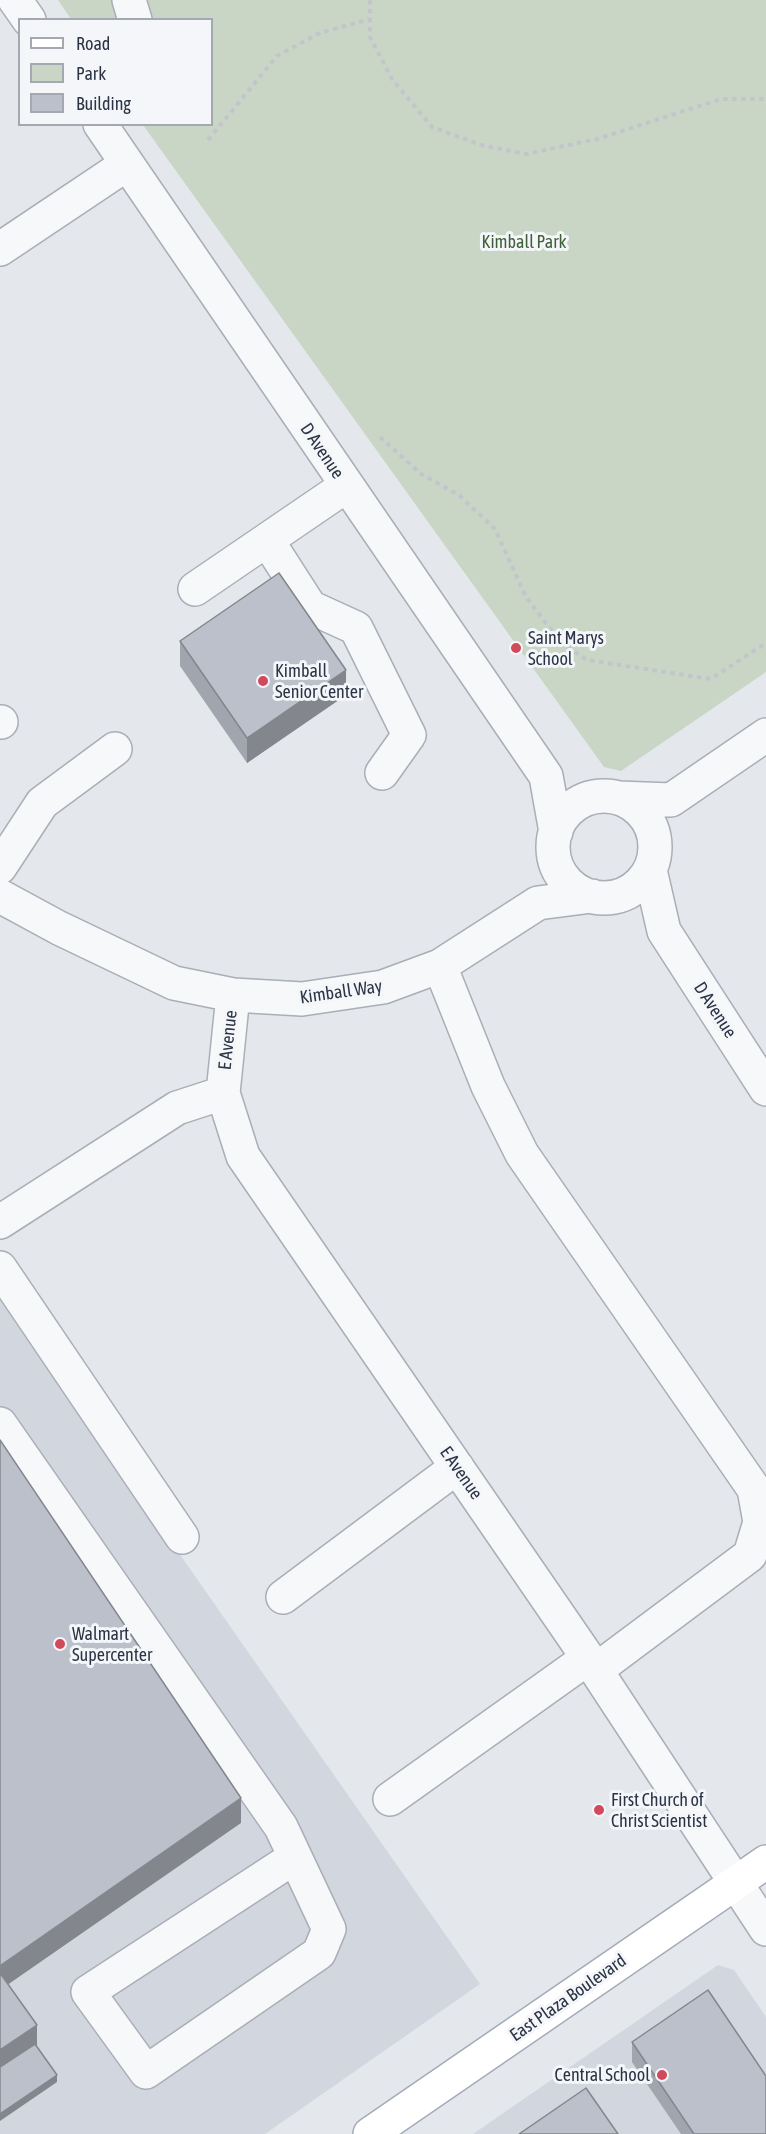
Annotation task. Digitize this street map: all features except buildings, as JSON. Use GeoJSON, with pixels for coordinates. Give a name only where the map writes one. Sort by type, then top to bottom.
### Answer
{"type":"FeatureCollection","features":[{"type":"Feature","properties":{"kind":"main road","name":"East Plaza Boulevard"},"geometry":{"type":"LineString","coordinates":[[370,2134],[766,1862]]}},
{"type":"Feature","properties":{"kind":"street"},"geometry":{"type":"LineString","coordinates":[[15,0],[27,18]]}},
{"type":"Feature","properties":{"kind":"street"},"geometry":{"type":"LineString","coordinates":[[129,0],[134,18]]}},
{"type":"Feature","properties":{"kind":"street","name":"D Avenue"},"geometry":{"type":"LineString","coordinates":[[101,126],[546,776],[555,845]]}},
{"type":"Feature","properties":{"kind":"street"},"geometry":{"type":"LineString","coordinates":[[0,249],[127,164]]}},
{"type":"Feature","properties":{"kind":"street"},"geometry":{"type":"LineString","coordinates":[[195,589],[346,486]]}},
{"type":"Feature","properties":{"kind":"street"},"geometry":{"type":"LineString","coordinates":[[267,540],[310,607],[356,628],[410,735],[382,773]]}},
{"type":"Feature","properties":{"kind":"street"},"geometry":{"type":"LineString","coordinates":[[543,902],[558,824],[569,810],[583,801],[609,797],[667,800],[766,735]]}},
{"type":"Feature","properties":{"kind":"street"},"geometry":{"type":"LineString","coordinates":[[0,867],[42,803],[116,748]]}},
{"type":"Feature","properties":{"kind":"street"},"geometry":{"type":"LineString","coordinates":[[546,776],[633,805],[646,817],[653,833],[653,859]]}},
{"type":"Feature","properties":{"kind":"street"},"geometry":{"type":"LineString","coordinates":[[555,845],[560,874],[571,886],[585,895],[617,897],[632,890],[645,879],[653,859],[667,800]]}},
{"type":"Feature","properties":{"kind":"street","name":"D Avenue"},"geometry":{"type":"LineString","coordinates":[[653,859],[664,931],[766,1089]]}},
{"type":"Feature","properties":{"kind":"street","name":"Kimball Way"},"geometry":{"type":"LineString","coordinates":[[0,896],[59,928],[174,982],[233,995],[302,999],[383,987],[440,966],[543,902],[600,897]]}},
{"type":"Feature","properties":{"kind":"street","name":"D Avenue"},"geometry":{"type":"LineString","coordinates":[[600,897],[664,931]]}},
{"type":"Feature","properties":{"kind":"street"},"geometry":{"type":"LineString","coordinates":[[390,1799],[750,1555],[760,1522],[754,1489],[522,1154],[488,1086],[440,966]]}},
{"type":"Feature","properties":{"kind":"street","name":"E Avenue"},"geometry":{"type":"LineString","coordinates":[[233,995],[223,1093],[243,1156],[592,1664],[766,1929]]}},
{"type":"Feature","properties":{"kind":"street"},"geometry":{"type":"LineString","coordinates":[[0,1222],[177,1108],[223,1093]]}},
{"type":"Feature","properties":{"kind":"street"},"geometry":{"type":"LineString","coordinates":[[0,1268],[182,1537]]}},
{"type":"Feature","properties":{"kind":"street"},"geometry":{"type":"LineString","coordinates":[[0,1424],[281,1827],[329,1929],[319,1953],[146,2072],[88,1992],[295,1857]]}},
{"type":"Feature","properties":{"kind":"street"},"geometry":{"type":"LineString","coordinates":[[283,1597],[458,1467]]}},
{"type":"Feature","properties":{"kind":"path"},"geometry":{"type":"LineString","coordinates":[[370,0],[370,37],[392,79],[432,127],[481,145],[526,154],[597,139],[721,99],[766,99]]}},
{"type":"Feature","properties":{"kind":"path"},"geometry":{"type":"LineString","coordinates":[[208,140],[277,56],[320,33],[370,19]]}},
{"type":"Feature","properties":{"kind":"path"},"geometry":{"type":"LineString","coordinates":[[380,437],[421,474],[459,495],[495,529],[526,597],[561,643],[587,660],[711,679],[766,643]]}},
{"type":"Feature","properties":{"kind":"shaded area"},"geometry":{"type":"Polygon","coordinates":[[[0,1297],[480,1984],[265,2134],[0,2134],[0,1297]]]}},
{"type":"Feature","properties":{"kind":"shaded area","name":"Central School"},"geometry":{"type":"Polygon","coordinates":[[[718,1965],[734,1970],[766,2017],[766,2134],[473,2134],[718,1965]]]}},
{"type":"Feature","properties":{"kind":"green space","name":"Kimball Park"},"geometry":{"type":"Polygon","coordinates":[[[58,0],[766,0],[766,672],[621,771],[604,767],[144,126],[213,126],[213,18],[70,18],[58,0]]]}},
{"type":"Feature","properties":{"kind":"place","name":"Saint Marys School"},"geometry":{"type":"Point","coordinates":[516,648]}},
{"type":"Feature","properties":{"kind":"place","name":"Kimball Senior Center"},"geometry":{"type":"Point","coordinates":[263,681]}},
{"type":"Feature","properties":{"kind":"place","name":"Walmart Supercenter"},"geometry":{"type":"Point","coordinates":[60,1644]}},
{"type":"Feature","properties":{"kind":"place","name":"First Church of Christ Scientist"},"geometry":{"type":"Point","coordinates":[599,1810]}},
{"type":"Feature","properties":{"kind":"place","name":"Central School"},"geometry":{"type":"Point","coordinates":[662,2075]}}]}
